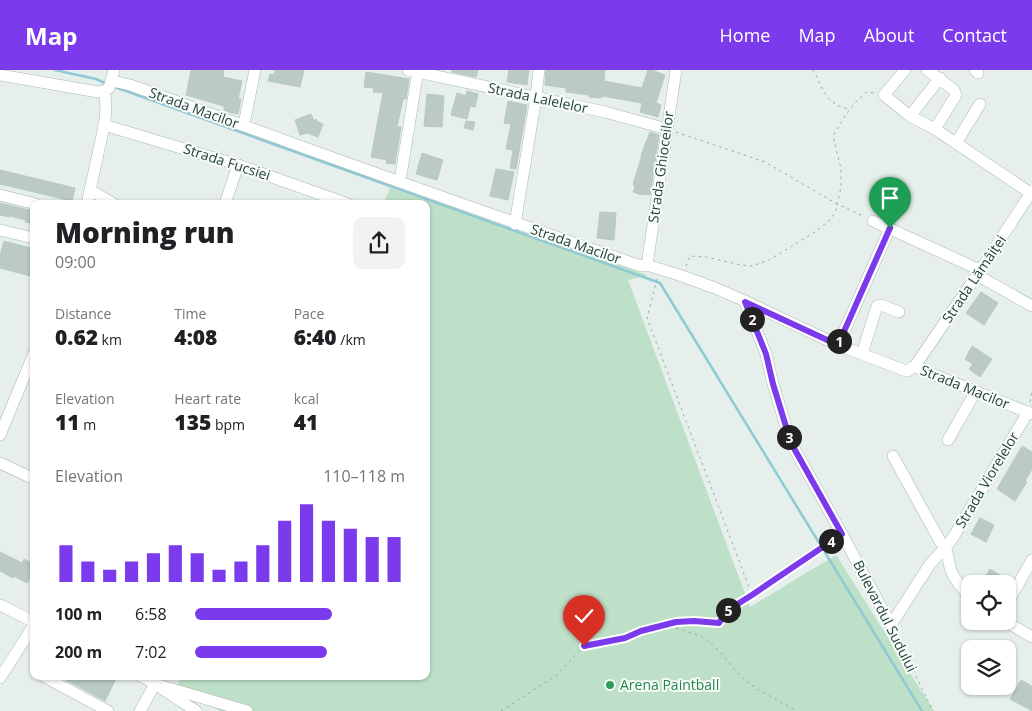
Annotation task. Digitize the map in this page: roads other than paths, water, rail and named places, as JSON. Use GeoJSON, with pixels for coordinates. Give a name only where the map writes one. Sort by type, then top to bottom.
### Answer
{"type":"FeatureCollection","features":[{"type":"Feature","properties":{"kind":"street"},"geometry":{"type":"LineString","coordinates":[[243,125],[255,70]]}},
{"type":"Feature","properties":{"kind":"street"},"geometry":{"type":"LineString","coordinates":[[515,224],[539,70]]}},
{"type":"Feature","properties":{"kind":"street","name":"Strada Ghioceilor"},"geometry":{"type":"LineString","coordinates":[[647,265],[676,70]]}},
{"type":"Feature","properties":{"kind":"street"},"geometry":{"type":"LineString","coordinates":[[905,70],[884,95],[910,116],[934,129],[1032,192]]}},
{"type":"Feature","properties":{"kind":"street"},"geometry":{"type":"LineString","coordinates":[[927,70],[954,90],[956,95],[934,129]]}},
{"type":"Feature","properties":{"kind":"street"},"geometry":{"type":"LineString","coordinates":[[400,181],[415,71]]}},
{"type":"Feature","properties":{"kind":"street","name":"Strada Lalelelor"},"geometry":{"type":"LineString","coordinates":[[415,71],[605,112],[667,129]]}},
{"type":"Feature","properties":{"kind":"street","name":"Strada Macilor"},"geometry":{"type":"LineString","coordinates":[[0,75],[91,91],[110,83],[130,85],[515,224],[638,266],[647,265],[682,276],[745,302],[838,345],[906,371],[915,367],[1030,413]]}},
{"type":"Feature","properties":{"kind":"street"},"geometry":{"type":"LineString","coordinates":[[910,116],[940,78]]}},
{"type":"Feature","properties":{"kind":"street"},"geometry":{"type":"LineString","coordinates":[[88,200],[104,125],[106,98],[110,83]]}},
{"type":"Feature","properties":{"kind":"street"},"geometry":{"type":"LineString","coordinates":[[956,143],[980,104]]}},
{"type":"Feature","properties":{"kind":"street","name":"Strada Fucsiei"},"geometry":{"type":"LineString","coordinates":[[104,125],[238,165],[337,200]]}},
{"type":"Feature","properties":{"kind":"street"},"geometry":{"type":"LineString","coordinates":[[227,200],[238,165]]}},
{"type":"Feature","properties":{"kind":"street"},"geometry":{"type":"LineString","coordinates":[[90,190],[107,200]]}},
{"type":"Feature","properties":{"kind":"street","name":"Strada Lămâiței"},"geometry":{"type":"LineString","coordinates":[[915,367],[1032,192]]}},
{"type":"Feature","properties":{"kind":"street"},"geometry":{"type":"LineString","coordinates":[[0,195],[30,202]]}},
{"type":"Feature","properties":{"kind":"street"},"geometry":{"type":"LineString","coordinates":[[873,220],[979,272],[1032,306]]}},
{"type":"Feature","properties":{"kind":"street"},"geometry":{"type":"LineString","coordinates":[[838,345],[890,228]]}},
{"type":"Feature","properties":{"kind":"street"},"geometry":{"type":"LineString","coordinates":[[0,230],[30,237]]}},
{"type":"Feature","properties":{"kind":"street","name":"Bulevardul Sudului"},"geometry":{"type":"LineString","coordinates":[[745,302],[766,354],[791,443],[891,625]]}},
{"type":"Feature","properties":{"kind":"street"},"geometry":{"type":"LineString","coordinates":[[862,354],[878,306],[881,305],[898,312]]}},
{"type":"Feature","properties":{"kind":"street"},"geometry":{"type":"LineString","coordinates":[[0,435],[30,363]]}},
{"type":"Feature","properties":{"kind":"street"},"geometry":{"type":"LineString","coordinates":[[948,440],[976,392]]}},
{"type":"Feature","properties":{"kind":"street","name":"Strada Viorelelor"},"geometry":{"type":"LineString","coordinates":[[891,625],[930,564],[946,547],[1030,413]]}},
{"type":"Feature","properties":{"kind":"street"},"geometry":{"type":"LineString","coordinates":[[893,456],[941,543],[946,547],[952,572],[961,587]]}},
{"type":"Feature","properties":{"kind":"street"},"geometry":{"type":"LineString","coordinates":[[0,463],[30,478]]}},
{"type":"Feature","properties":{"kind":"street"},"geometry":{"type":"LineString","coordinates":[[1016,588],[1032,560]]}},
{"type":"Feature","properties":{"kind":"street"},"geometry":{"type":"LineString","coordinates":[[0,605],[30,622]]}},
{"type":"Feature","properties":{"kind":"street"},"geometry":{"type":"LineString","coordinates":[[1016,628],[1032,638]]}},
{"type":"Feature","properties":{"kind":"street"},"geometry":{"type":"LineString","coordinates":[[0,678],[30,630]]}},
{"type":"Feature","properties":{"kind":"street"},"geometry":{"type":"LineString","coordinates":[[50,680],[108,711]]}},
{"type":"Feature","properties":{"kind":"street"},"geometry":{"type":"LineString","coordinates":[[148,680],[196,711]]}},
{"type":"Feature","properties":{"kind":"street"},"geometry":{"type":"LineString","coordinates":[[140,711],[155,684]]}},
{"type":"Feature","properties":{"kind":"street"},"geometry":{"type":"LineString","coordinates":[[155,684],[247,711]]}},
{"type":"Feature","properties":{"kind":"waterway"},"geometry":{"type":"LineString","coordinates":[[55,70],[96,79],[107,84]]}},
{"type":"Feature","properties":{"kind":"waterway"},"geometry":{"type":"LineString","coordinates":[[112,86],[429,200]]}},
{"type":"Feature","properties":{"kind":"waterway"},"geometry":{"type":"LineString","coordinates":[[430,200],[660,283],[922,711]]}},
{"type":"Feature","properties":{"kind":"place","name":"Arena Paintball"},"geometry":{"type":"Point","coordinates":[610,685]}}]}
